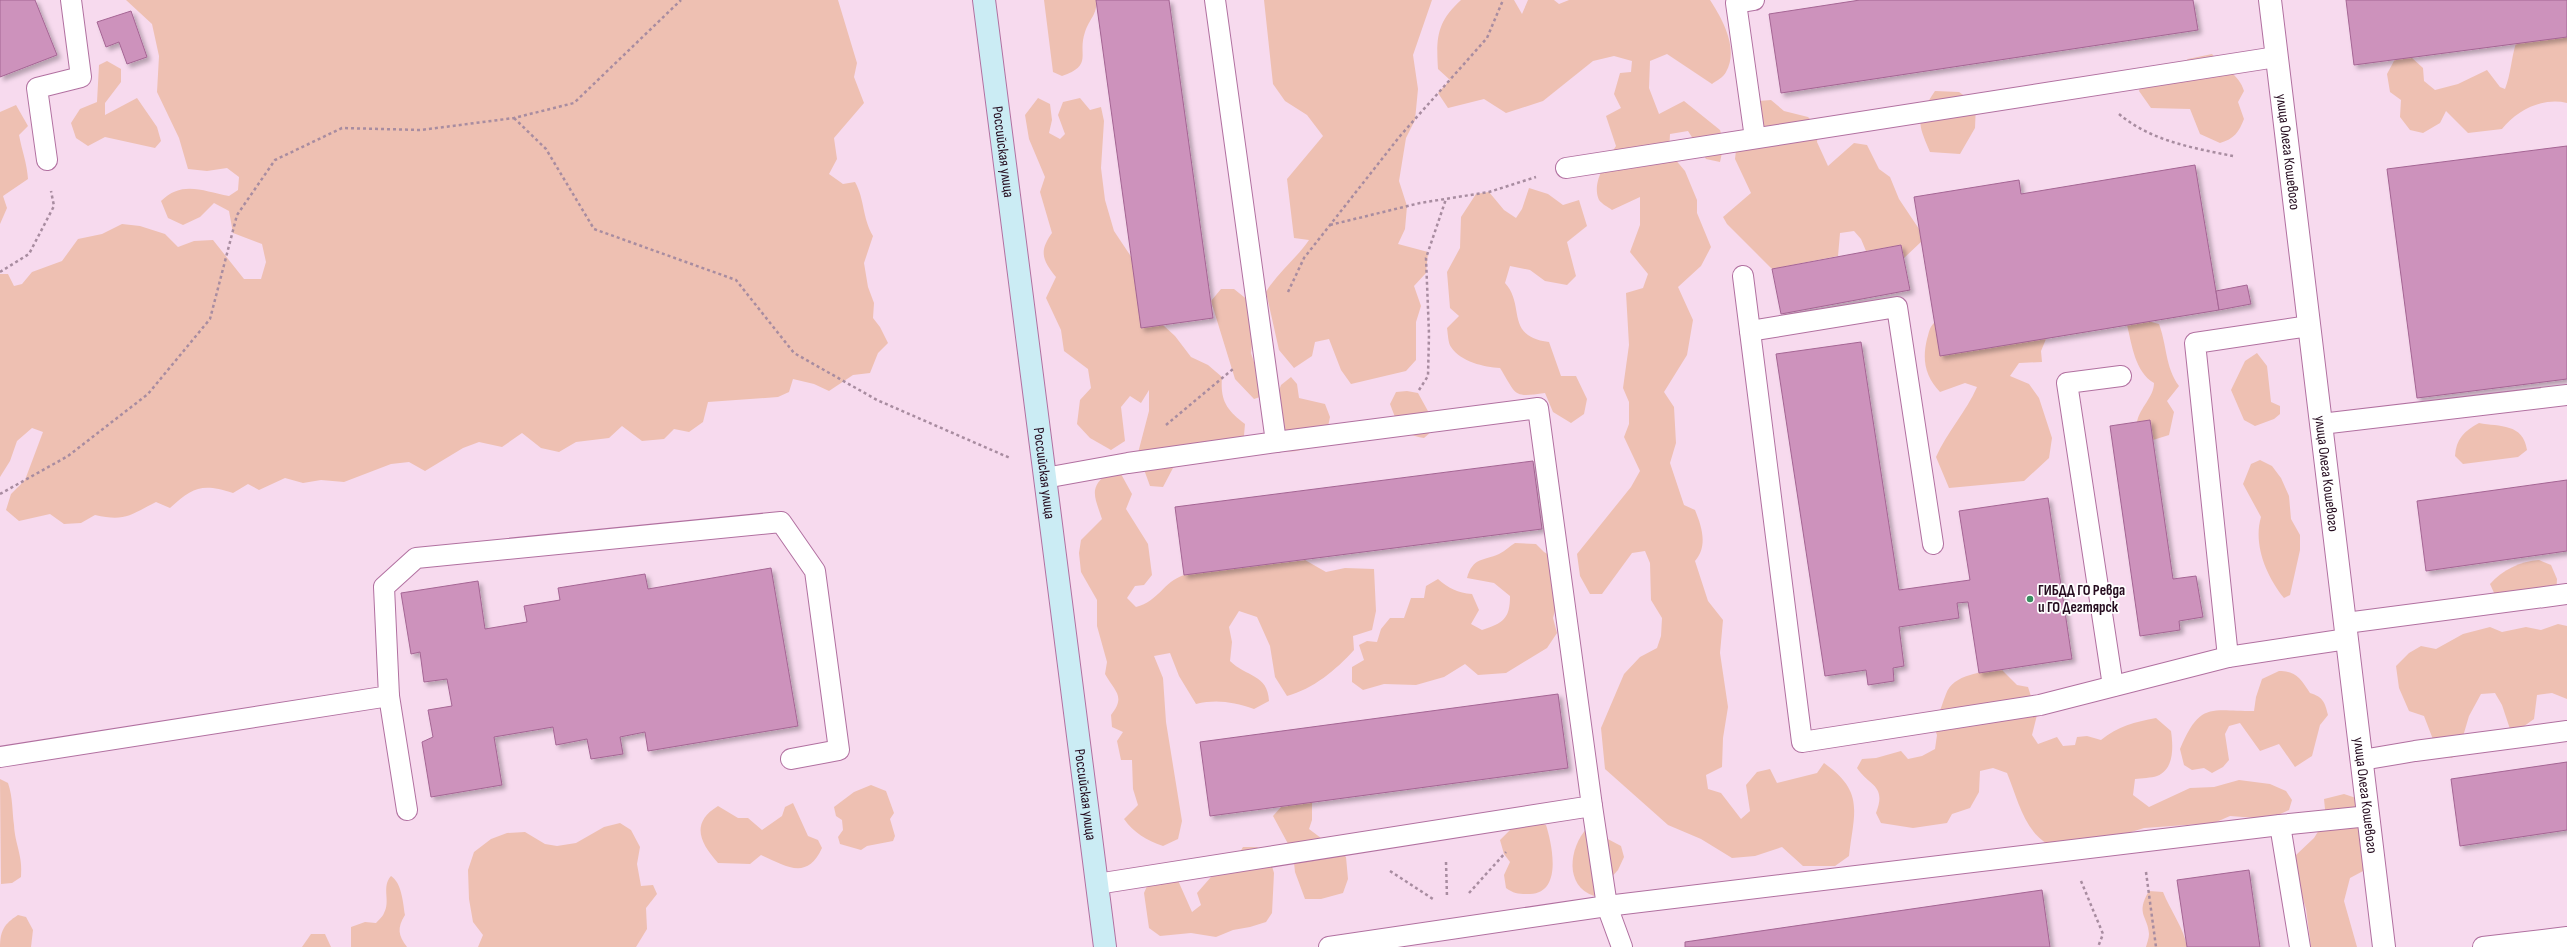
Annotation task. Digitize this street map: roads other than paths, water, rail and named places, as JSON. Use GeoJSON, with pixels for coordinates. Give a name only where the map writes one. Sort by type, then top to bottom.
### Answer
{"type":"FeatureCollection","features":[{"type":"Feature","properties":{"kind":"main road","name":"Российская улица"},"geometry":{"type":"LineString","coordinates":[[984,0],[1105,947]]}},
{"type":"Feature","properties":{"kind":"street","name":"улица Олега Кошевого"},"geometry":{"type":"LineString","coordinates":[[2270,0],[2384,947]]}},
{"type":"Feature","properties":{"kind":"lane"},"geometry":{"type":"LineString","coordinates":[[47,160],[37,88],[81,77],[71,0]]}},
{"type":"Feature","properties":{"kind":"lane"},"geometry":{"type":"LineString","coordinates":[[1215,0],[1276,442]]}},
{"type":"Feature","properties":{"kind":"lane"},"geometry":{"type":"LineString","coordinates":[[1754,0],[1736,3],[1755,138]]}},
{"type":"Feature","properties":{"kind":"lane"},"geometry":{"type":"LineString","coordinates":[[1566,168],[2276,57]]}},
{"type":"Feature","properties":{"kind":"lane"},"geometry":{"type":"LineString","coordinates":[[1743,276],[1802,742],[2040,705],[2228,656],[2346,631],[2567,594]]}},
{"type":"Feature","properties":{"kind":"lane"},"geometry":{"type":"LineString","coordinates":[[1750,332],[1897,307],[1933,544]]}},
{"type":"Feature","properties":{"kind":"lane"},"geometry":{"type":"LineString","coordinates":[[2228,656],[2195,343],[2309,326]]}},
{"type":"Feature","properties":{"kind":"lane"},"geometry":{"type":"LineString","coordinates":[[2113,686],[2067,383],[2121,376]]}},
{"type":"Feature","properties":{"kind":"lane"},"geometry":{"type":"LineString","coordinates":[[2321,424],[2567,396]]}},
{"type":"Feature","properties":{"kind":"lane"},"geometry":{"type":"LineString","coordinates":[[1045,478],[1128,463],[1538,408],[1607,906],[1622,947]]}},
{"type":"Feature","properties":{"kind":"lane"},"geometry":{"type":"LineString","coordinates":[[407,810],[389,696],[384,587],[416,558],[781,522],[815,571],[839,750],[791,759]]}},
{"type":"Feature","properties":{"kind":"lane"},"geometry":{"type":"LineString","coordinates":[[0,757],[389,696]]}},
{"type":"Feature","properties":{"kind":"lane"},"geometry":{"type":"LineString","coordinates":[[2362,760],[2415,750],[2567,731]]}},
{"type":"Feature","properties":{"kind":"lane"},"geometry":{"type":"LineString","coordinates":[[1097,884],[1592,806]]}},
{"type":"Feature","properties":{"kind":"lane"},"geometry":{"type":"LineString","coordinates":[[1329,947],[1457,920],[1607,906],[2142,841],[2368,816]]}},
{"type":"Feature","properties":{"kind":"lane"},"geometry":{"type":"LineString","coordinates":[[2280,825],[2300,947]]}},
{"type":"Feature","properties":{"kind":"lane"},"geometry":{"type":"LineString","coordinates":[[2483,947],[2556,941]]}},
{"type":"Feature","properties":{"kind":"place","name":"ГИБДД ГО Ревда и ГО Дегтярск"},"geometry":{"type":"Point","coordinates":[2030,599]}}]}
